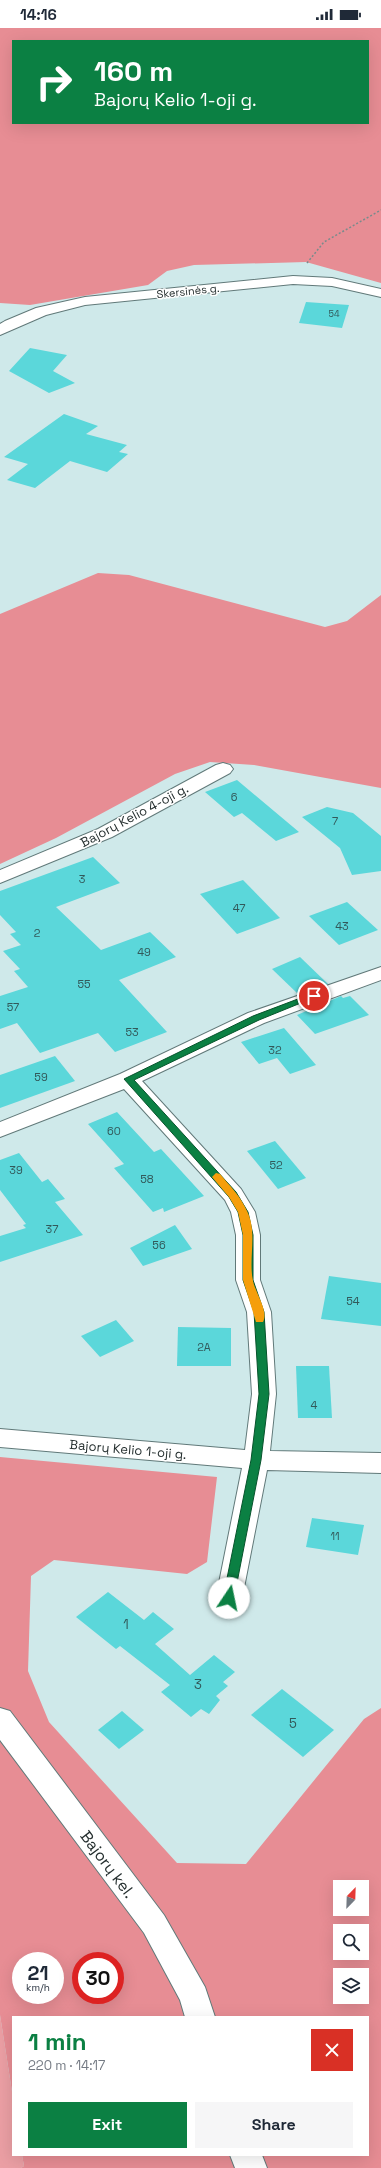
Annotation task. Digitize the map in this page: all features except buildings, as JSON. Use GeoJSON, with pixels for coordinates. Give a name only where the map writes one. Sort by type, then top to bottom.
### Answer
{"type":"FeatureCollection","features":[{"type":"Feature","properties":{"kind":"street","name":"Skersinės g."},"geometry":{"type":"LineString","coordinates":[[0,330],[32,314],[54,306],[85,301],[293,280],[332,282],[381,293]]}},
{"type":"Feature","properties":{"kind":"street","name":"Bajorų Kelio 4-oji g."},"geometry":{"type":"LineString","coordinates":[[0,877],[105,833],[223,769]]}},
{"type":"Feature","properties":{"kind":"street"},"geometry":{"type":"LineString","coordinates":[[0,1130],[128,1079],[256,1018],[381,973]]}},
{"type":"Feature","properties":{"kind":"street"},"geometry":{"type":"LineString","coordinates":[[128,1079],[233,1195],[243,1212],[248,1235],[248,1280],[259,1312],[264,1394],[256,1460],[229,1598]]}},
{"type":"Feature","properties":{"kind":"street","name":"Bajorų Kelio 1-oji g."},"geometry":{"type":"LineString","coordinates":[[0,1438],[256,1460],[381,1463]]}},
{"type":"Feature","properties":{"kind":"street","name":"Bajorų kel."},"geometry":{"type":"LineString","coordinates":[[0,1719],[154,1924],[194,1997],[200,2016]]}},
{"type":"Feature","properties":{"kind":"street"},"geometry":{"type":"LineString","coordinates":[[246,2156],[251,2168]]}},
{"type":"Feature","properties":{"kind":"path"},"geometry":{"type":"LineString","coordinates":[[293,280],[324,242],[381,210]]}},
{"type":"Feature","properties":{"kind":"shaded area"},"geometry":{"type":"Polygon","coordinates":[[[0,28],[381,28],[381,283],[306,262],[194,265],[167,271],[148,285],[30,305],[0,303],[0,28]]]}},
{"type":"Feature","properties":{"kind":"shaded area"},"geometry":{"type":"Polygon","coordinates":[[[98,573],[129,575],[325,627],[347,621],[381,595],[381,788],[254,765],[210,762],[175,774],[56,838],[0,864],[0,614],[98,573]]]}},
{"type":"Feature","properties":{"kind":"shaded area"},"geometry":{"type":"Polygon","coordinates":[[[0,1457],[217,1477],[207,1562],[187,1574],[54,1560],[31,1576],[28,1671],[49,1722],[177,1863],[246,1864],[364,1719],[381,1708],[381,2168],[21,2168],[24,2166],[22,2156],[369,2156],[369,2016],[12,2016],[12,2092],[0,2015],[0,1457]]]}},
{"type":"Feature","properties":{"kind":"shaded area"},"geometry":{"type":"Polygon","coordinates":[[[0,2015],[12,2092],[12,2156],[22,2156],[24,2166],[21,2168],[0,2168],[0,2015]]]}},
{"type":"Feature","properties":{"kind":"slow traffic"},"geometry":{"type":"LineString","coordinates":[[216,1177],[233,1195],[243,1212],[248,1235],[248,1280],[259,1312],[259,1319]]}},
{"type":"Feature","properties":{"kind":"route"},"geometry":{"type":"LineString","coordinates":[[229,1598],[256,1460],[264,1394],[259,1312],[248,1280],[248,1235],[243,1212],[233,1195],[128,1079],[256,1018],[314,996]]}}]}
